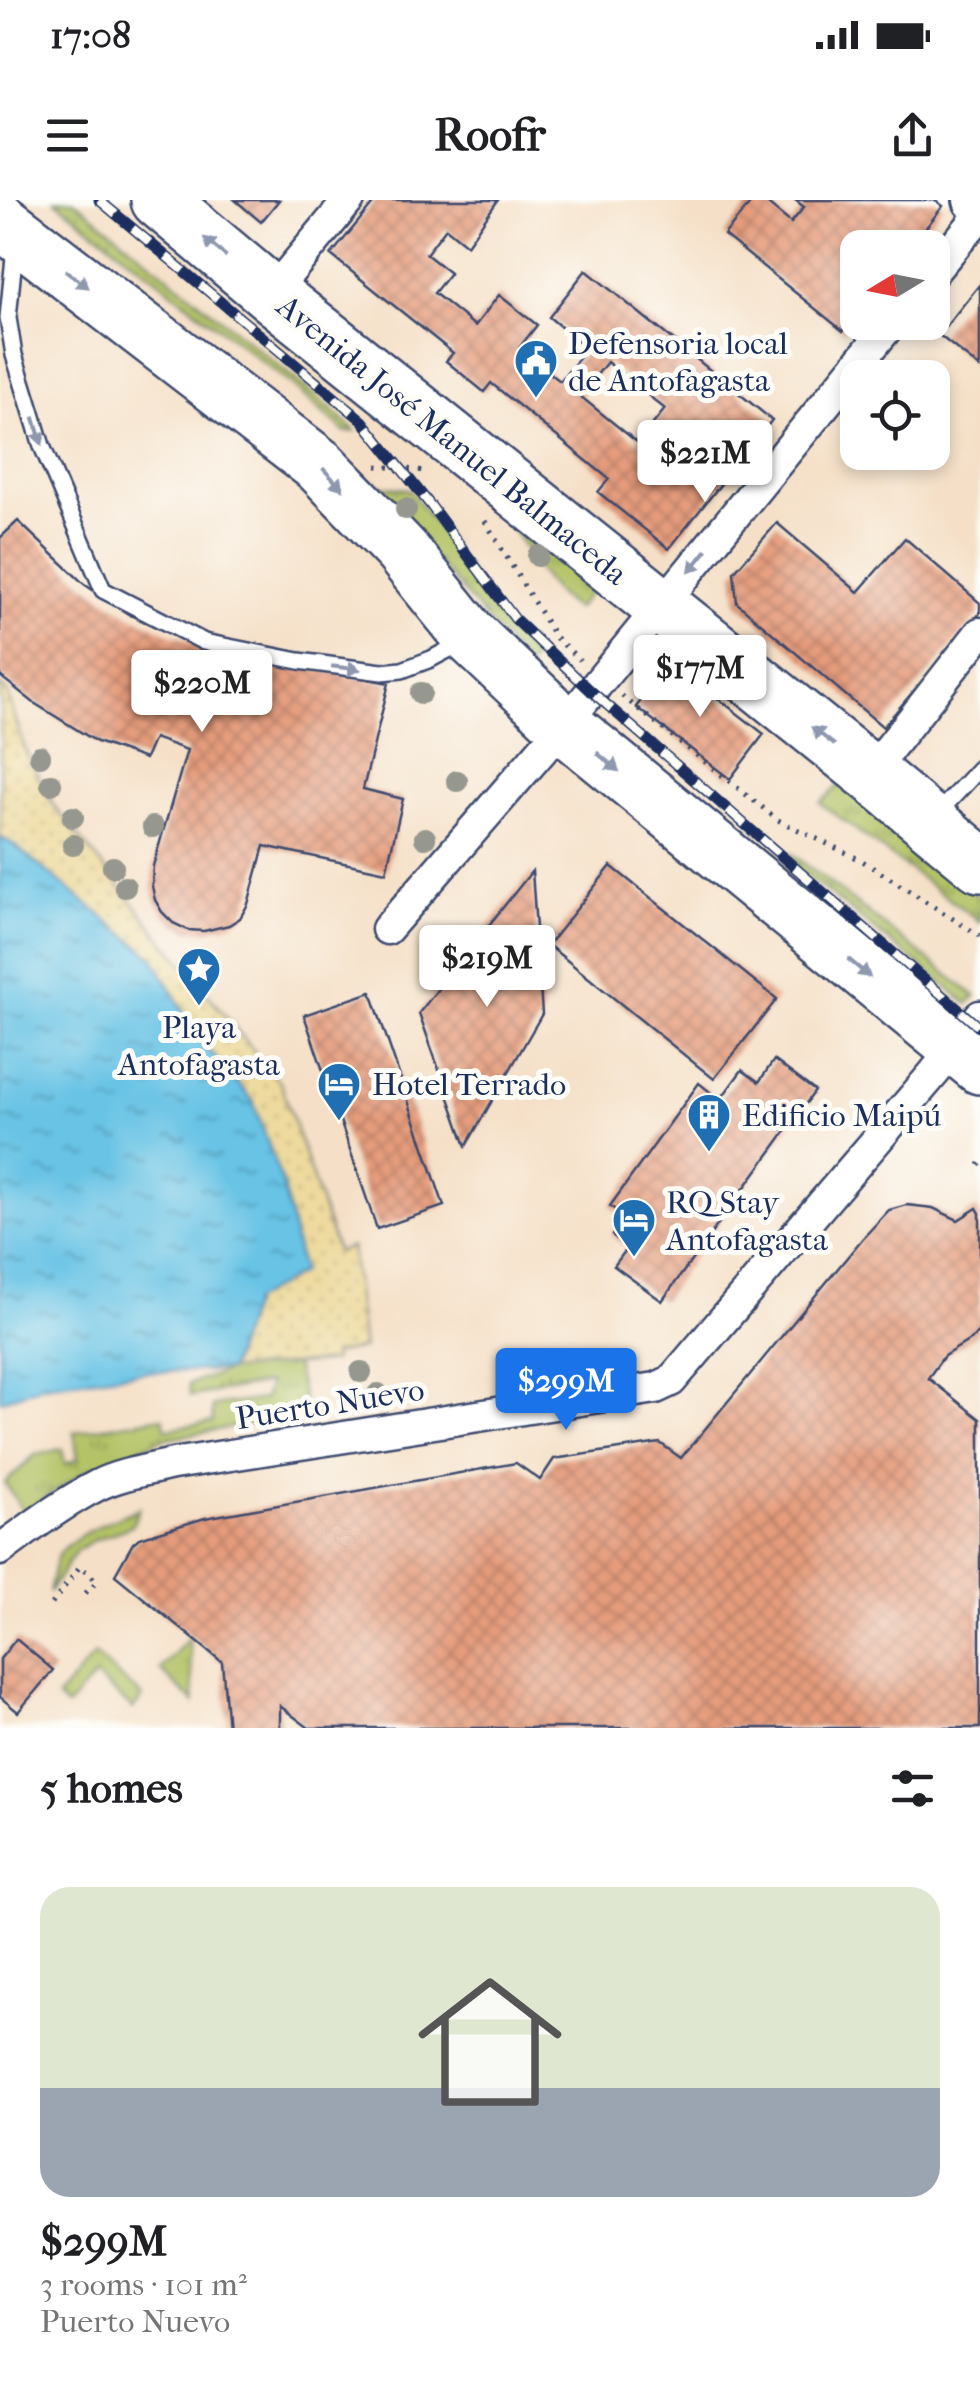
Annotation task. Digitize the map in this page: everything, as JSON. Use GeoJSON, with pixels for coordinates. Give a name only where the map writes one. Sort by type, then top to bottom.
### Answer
{"type":"FeatureCollection","features":[{"type":"Feature","properties":{"kind":"highway","name":"Avenida José Manuel Balmaceda"},"geometry":{"type":"LineString","coordinates":[[159,200],[980,864]]}},
{"type":"Feature","properties":{"kind":"highway"},"geometry":{"type":"LineString","coordinates":[[8,227],[320,466],[402,550],[470,638],[564,725],[971,1043]]}},
{"type":"Feature","properties":{"kind":"street"},"geometry":{"type":"LineString","coordinates":[[271,294],[349,200]]}},
{"type":"Feature","properties":{"kind":"street"},"geometry":{"type":"LineString","coordinates":[[950,251],[980,215]]}},
{"type":"Feature","properties":{"kind":"street"},"geometry":{"type":"LineString","coordinates":[[386,930],[564,725],[877,340]]}},
{"type":"Feature","properties":{"kind":"street"},"geometry":{"type":"LineString","coordinates":[[870,773],[980,633]]}},
{"type":"Feature","properties":{"kind":"street","name":"Puerto Nuevo"},"geometry":{"type":"LineString","coordinates":[[0,1550],[99,1484],[130,1474],[656,1388],[671,1381],[971,1043]]}},
{"type":"Feature","properties":{"kind":"lane"},"geometry":{"type":"LineString","coordinates":[[8,227],[8,318],[14,354],[42,446],[103,590],[204,642],[299,662],[382,672],[402,670],[431,660],[470,638]]}},
{"type":"Feature","properties":{"kind":"lane"},"geometry":{"type":"LineString","coordinates":[[928,822],[980,768]]}},
{"type":"Feature","properties":{"kind":"path"},"geometry":{"type":"LineString","coordinates":[[372,465],[437,472]]}},
{"type":"Feature","properties":{"kind":"path"},"geometry":{"type":"LineString","coordinates":[[482,515],[554,637],[602,678],[778,820],[860,860],[980,936]]}},
{"type":"Feature","properties":{"kind":"path"},"geometry":{"type":"LineString","coordinates":[[52,1604],[80,1566],[96,1581],[81,1598]]}},
{"type":"Feature","properties":{"kind":"green space"},"geometry":{"type":"Polygon","coordinates":[[[55,200],[74,200],[355,431],[345,432],[292,385],[55,200]]]}},
{"type":"Feature","properties":{"kind":"green space"},"geometry":{"type":"Polygon","coordinates":[[[368,480],[381,486],[409,489],[504,626],[534,657],[527,667],[368,480]]]}},
{"type":"Feature","properties":{"kind":"green space"},"geometry":{"type":"Polygon","coordinates":[[[502,513],[594,587],[576,609],[544,578],[502,513]]]}},
{"type":"Feature","properties":{"kind":"green space"},"geometry":{"type":"Polygon","coordinates":[[[841,784],[980,898],[980,922],[820,803],[841,784]]]}},
{"type":"Feature","properties":{"kind":"green space"},"geometry":{"type":"Polygon","coordinates":[[[792,854],[975,996],[968,1004],[787,860],[792,854]]]}},
{"type":"Feature","properties":{"kind":"green space"},"geometry":{"type":"Polygon","coordinates":[[[295,1364],[307,1415],[162,1439],[85,1471],[23,1512],[5,1483],[35,1455],[62,1449],[65,1464],[78,1459],[74,1432],[163,1417],[166,1429],[213,1422],[212,1406],[264,1399],[269,1383],[190,1396],[189,1384],[229,1370],[295,1364]]]}},
{"type":"Feature","properties":{"kind":"green space"},"geometry":{"type":"Polygon","coordinates":[[[139,1508],[132,1526],[76,1551],[49,1592],[61,1552],[93,1529],[139,1508]]]}},
{"type":"Feature","properties":{"kind":"green space"},"geometry":{"type":"Polygon","coordinates":[[[189,1638],[194,1702],[160,1670],[189,1638]]]}},
{"type":"Feature","properties":{"kind":"green space"},"geometry":{"type":"Polygon","coordinates":[[[94,1655],[143,1697],[133,1709],[95,1676],[67,1707],[57,1698],[94,1655]]]}},
{"type":"Feature","properties":{"kind":"sand","name":"Playa Antofagasta"},"geometry":{"type":"Polygon","coordinates":[[[0,685],[7,692],[26,752],[54,806],[281,1084],[337,1252],[351,1247],[363,1348],[332,1354],[333,1361],[229,1370],[253,1301],[253,1101],[200,1040],[153,957],[0,838],[0,685]]]}},
{"type":"Feature","properties":{"kind":"water"},"geometry":{"type":"Polygon","coordinates":[[[0,838],[153,957],[200,1040],[253,1101],[283,1185],[302,1272],[253,1301],[229,1370],[140,1372],[43,1385],[0,1401],[0,838]]]}},
{"type":"Feature","properties":{"kind":"building"},"geometry":{"type":"Polygon","coordinates":[[[235,200],[279,200],[261,222],[235,200]]]}},
{"type":"Feature","properties":{"kind":"building"},"geometry":{"type":"Polygon","coordinates":[[[376,200],[498,200],[467,245],[446,228],[426,254],[450,273],[434,293],[475,326],[499,295],[537,325],[519,348],[560,381],[587,349],[549,317],[586,270],[772,420],[669,549],[598,492],[609,479],[491,383],[484,392],[446,361],[453,353],[331,255],[376,200]],[[607,362],[580,396],[638,443],[665,409],[607,362]]]}},
{"type":"Feature","properties":{"kind":"building"},"geometry":{"type":"Polygon","coordinates":[[[753,200],[763,200],[791,223],[804,207],[795,200],[935,200],[943,206],[924,230],[840,230],[840,329],[724,235],[753,200]]]}},
{"type":"Feature","properties":{"kind":"building"},"geometry":{"type":"Polygon","coordinates":[[[980,284],[980,368],[945,340],[950,340],[950,321],[980,284]]]}},
{"type":"Feature","properties":{"kind":"building"},"geometry":{"type":"Polygon","coordinates":[[[18,521],[84,584],[128,614],[173,635],[238,654],[389,683],[363,789],[403,799],[386,872],[264,846],[248,904],[240,918],[204,931],[188,930],[173,923],[155,900],[153,866],[187,750],[154,738],[145,759],[97,742],[34,703],[0,676],[0,538],[18,521]]]}},
{"type":"Feature","properties":{"kind":"building"},"geometry":{"type":"Polygon","coordinates":[[[777,523],[858,592],[905,538],[980,603],[980,613],[883,727],[737,603],[734,572],[777,523]]]}},
{"type":"Feature","properties":{"kind":"building"},"geometry":{"type":"Polygon","coordinates":[[[671,662],[764,734],[730,779],[636,707],[671,662]]]}},
{"type":"Feature","properties":{"kind":"building"},"geometry":{"type":"Polygon","coordinates":[[[611,866],[777,999],[714,1079],[548,945],[611,866]]]}},
{"type":"Feature","properties":{"kind":"building"},"geometry":{"type":"Polygon","coordinates":[[[532,871],[542,1014],[466,1146],[419,1013],[532,871]]]}},
{"type":"Feature","properties":{"kind":"building"},"geometry":{"type":"Polygon","coordinates":[[[371,992],[444,1206],[377,1229],[304,1015],[371,992]]]}},
{"type":"Feature","properties":{"kind":"building","name":"Edificio Maipú"},"geometry":{"type":"Polygon","coordinates":[[[774,1060],[815,1091],[662,1301],[614,1266],[628,1247],[612,1235],[625,1217],[610,1206],[699,1083],[720,1100],[742,1070],[759,1082],[774,1060]]]}},
{"type":"Feature","properties":{"kind":"building"},"geometry":{"type":"Polygon","coordinates":[[[907,1205],[933,1208],[958,1220],[977,1208],[980,1213],[980,1330],[944,1356],[928,1378],[980,1419],[980,1728],[309,1728],[280,1706],[280,1728],[228,1728],[222,1662],[115,1575],[139,1538],[205,1518],[516,1463],[540,1480],[554,1459],[660,1443],[681,1458],[863,1238],[889,1210],[907,1205]]]}},
{"type":"Feature","properties":{"kind":"building"},"geometry":{"type":"Polygon","coordinates":[[[16,1639],[53,1670],[18,1712],[0,1697],[0,1659],[16,1639]]]}},
{"type":"Feature","properties":{"kind":"railway"},"geometry":{"type":"LineString","coordinates":[[99,200],[363,421],[515,619],[591,691],[980,1028]]}},
{"type":"Feature","properties":{"kind":"place","name":"Defensoria local de Antofagasta"},"geometry":{"type":"Point","coordinates":[536,399]}},
{"type":"Feature","properties":{"kind":"place","name":"Playa Antofagasta"},"geometry":{"type":"Point","coordinates":[199,1007]}},
{"type":"Feature","properties":{"kind":"place","name":"Hotel Terrado"},"geometry":{"type":"Point","coordinates":[339,1122]}},
{"type":"Feature","properties":{"kind":"place","name":"Edificio Maipú"},"geometry":{"type":"Point","coordinates":[709,1153]}},
{"type":"Feature","properties":{"kind":"place","name":"RQ Stay Antofagasta"},"geometry":{"type":"Point","coordinates":[634,1258]}}]}
